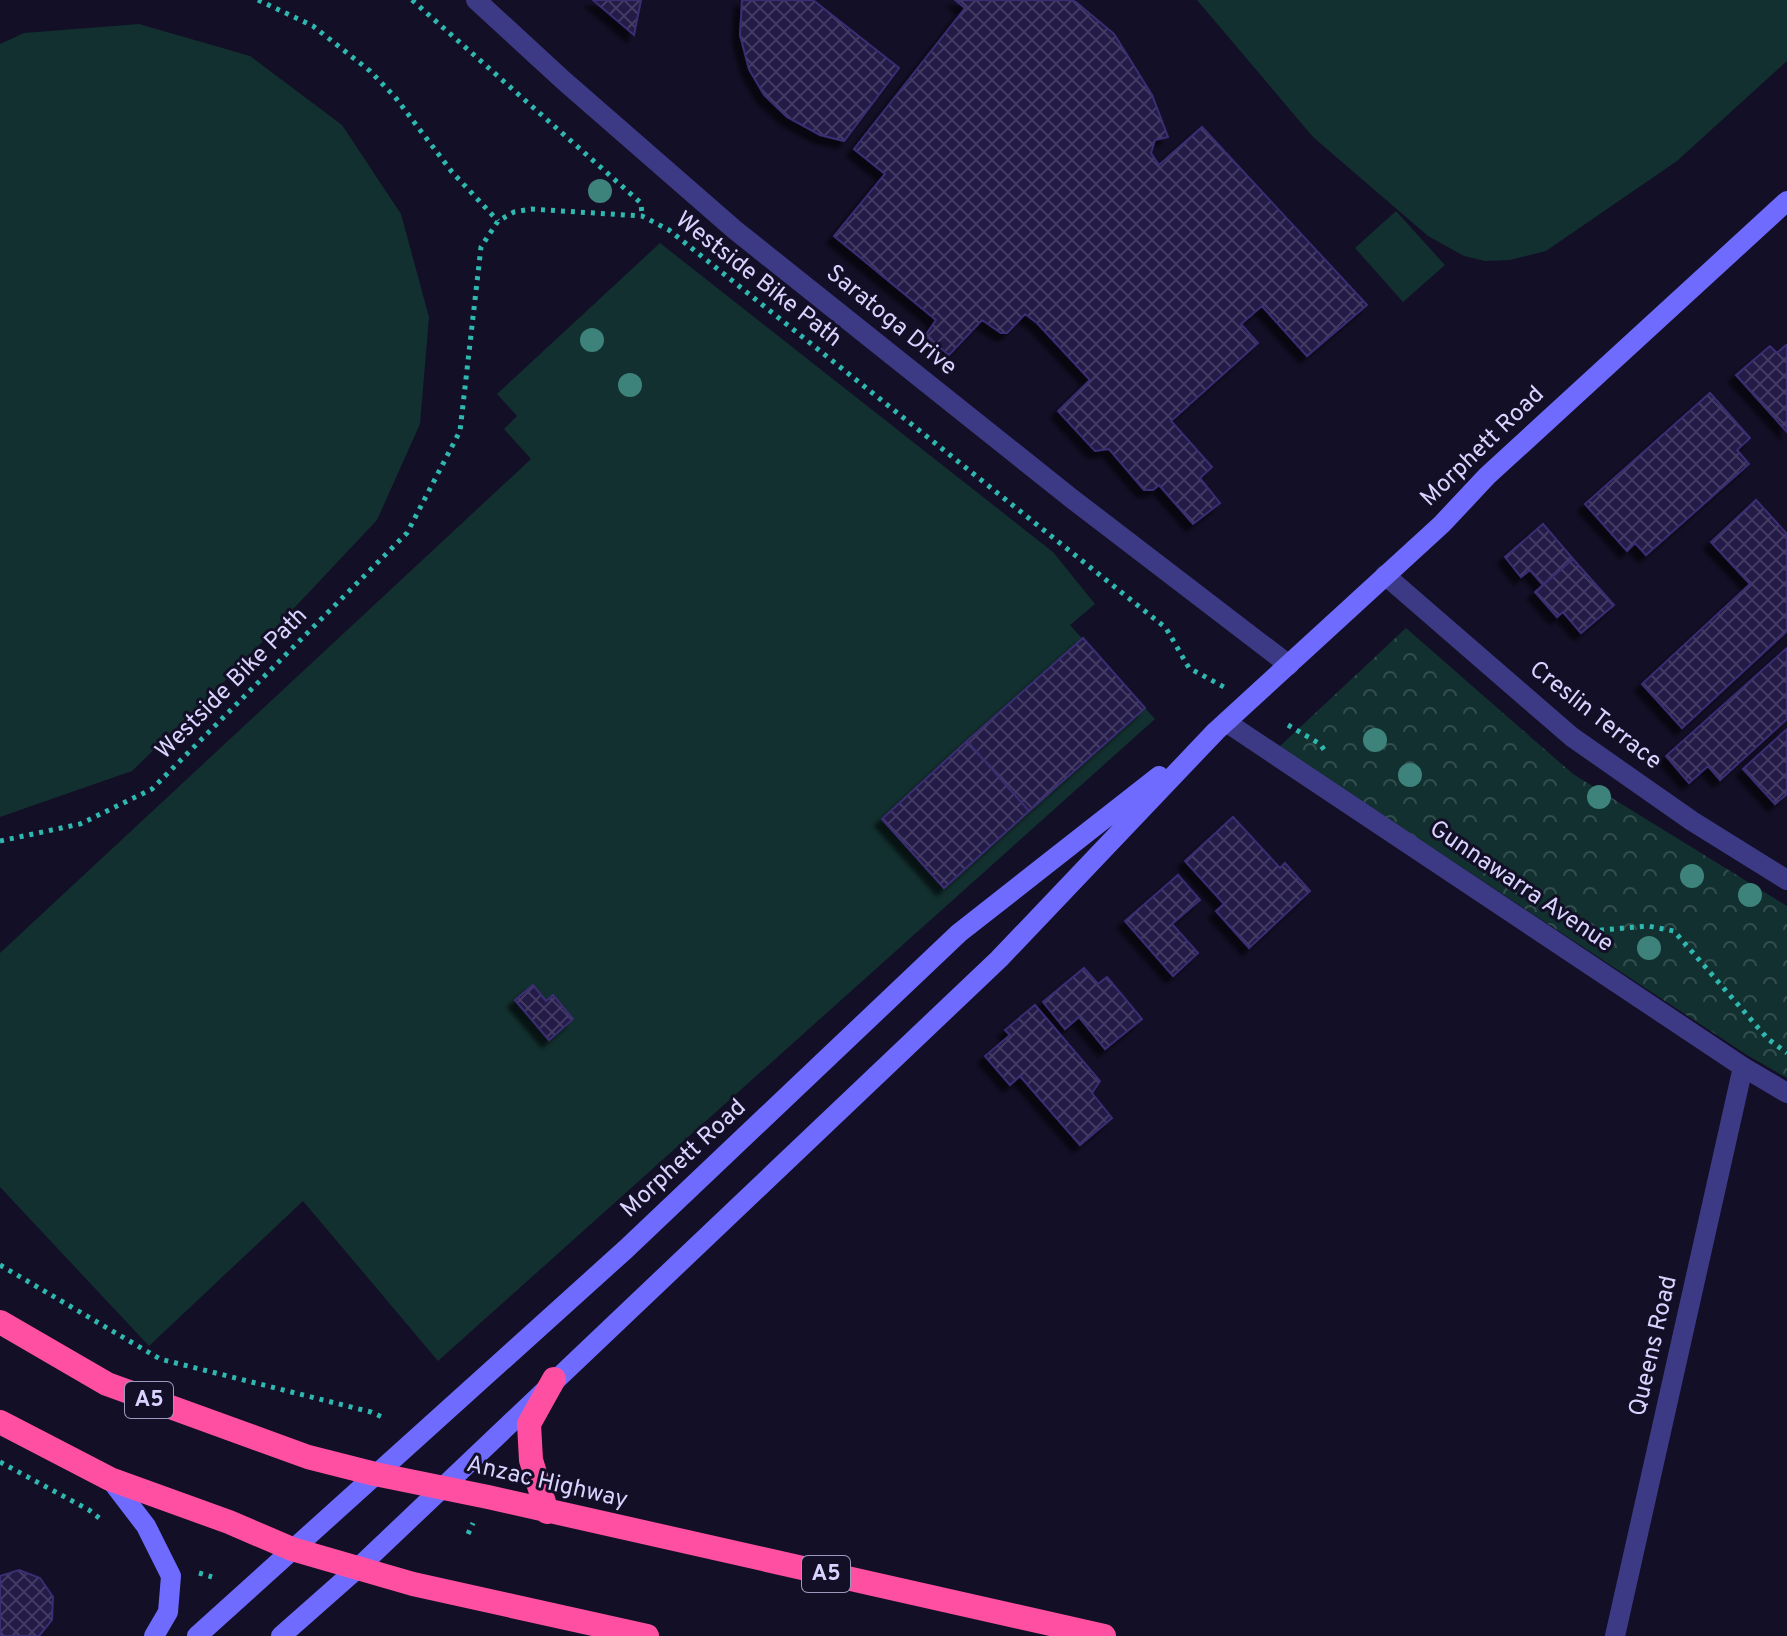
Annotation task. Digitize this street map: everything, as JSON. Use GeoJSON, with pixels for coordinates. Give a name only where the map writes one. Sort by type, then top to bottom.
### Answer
{"type":"FeatureCollection","features":[{"type":"Feature","properties":{"kind":"highway","name":"Anzac Highway"},"geometry":{"type":"LineString","coordinates":[[0,1322],[107,1384],[283,1449],[375,1474],[1104,1636]]}},
{"type":"Feature","properties":{"kind":"highway"},"geometry":{"type":"LineString","coordinates":[[547,1512],[531,1460],[529,1424],[554,1379]]}},
{"type":"Feature","properties":{"kind":"highway"},"geometry":{"type":"LineString","coordinates":[[0,1422],[110,1479],[229,1522],[292,1549],[413,1584],[647,1636]]}},
{"type":"Feature","properties":{"kind":"street","name":"Saratoga Drive"},"geometry":{"type":"LineString","coordinates":[[476,0],[735,230],[1071,498],[1289,665]]}},
{"type":"Feature","properties":{"kind":"street","name":"Morphett Road"},"geometry":{"type":"LineString","coordinates":[[281,1636],[358,1568],[999,959],[1221,727],[1446,520],[1487,476],[1787,201]]}},
{"type":"Feature","properties":{"kind":"street","name":"Creslin Terrace"},"geometry":{"type":"LineString","coordinates":[[1385,575],[1572,737],[1692,821],[1787,880]]}},
{"type":"Feature","properties":{"kind":"street","name":"Morphett Road"},"geometry":{"type":"LineString","coordinates":[[197,1636],[626,1249],[959,933],[1221,727]]}},
{"type":"Feature","properties":{"kind":"street","name":"Gunnawarra Avenue"},"geometry":{"type":"LineString","coordinates":[[1221,727],[1787,1093]]}},
{"type":"Feature","properties":{"kind":"street","name":"Queens Road"},"geometry":{"type":"LineString","coordinates":[[1615,1636],[1743,1067]]}},
{"type":"Feature","properties":{"kind":"street"},"geometry":{"type":"LineString","coordinates":[[110,1479],[146,1526],[171,1576],[168,1612],[154,1636]]}},
{"type":"Feature","properties":{"kind":"path"},"geometry":{"type":"LineString","coordinates":[[258,0],[313,26],[370,71],[395,97],[452,172],[498,221]]}},
{"type":"Feature","properties":{"kind":"path"},"geometry":{"type":"LineString","coordinates":[[412,0],[641,203],[642,216]]}},
{"type":"Feature","properties":{"kind":"path","name":"Westside Bike Path"},"geometry":{"type":"LineString","coordinates":[[0,841],[80,824],[152,789],[407,533],[460,431],[481,247],[498,221],[514,212],[531,209],[642,216],[669,230],[1166,628],[1189,668],[1209,679]]}},
{"type":"Feature","properties":{"kind":"path"},"geometry":{"type":"LineString","coordinates":[[1287,725],[1320,744],[1327,755]]}},
{"type":"Feature","properties":{"kind":"path"},"geometry":{"type":"LineString","coordinates":[[1577,932],[1648,926],[1674,931],[1768,1039],[1787,1053]]}},
{"type":"Feature","properties":{"kind":"path"},"geometry":{"type":"LineString","coordinates":[[0,1265],[160,1359],[382,1417]]}},
{"type":"Feature","properties":{"kind":"path"},"geometry":{"type":"LineString","coordinates":[[0,1462],[89,1510],[113,1529]]}},
{"type":"Feature","properties":{"kind":"path"},"geometry":{"type":"LineString","coordinates":[[468,1534],[474,1522]]}},
{"type":"Feature","properties":{"kind":"green space"},"geometry":{"type":"Polygon","coordinates":[[[1197,0],[1787,0],[1787,61],[1677,161],[1546,251],[1510,260],[1485,261],[1464,256],[1428,236],[1313,137],[1197,0]]]}},
{"type":"Feature","properties":{"kind":"green space"},"geometry":{"type":"Polygon","coordinates":[[[139,24],[250,56],[342,125],[401,214],[429,317],[420,424],[377,520],[232,674],[132,771],[0,817],[0,44],[24,33],[139,24]]]}},
{"type":"Feature","properties":{"kind":"green space"},"geometry":{"type":"Polygon","coordinates":[[[1396,211],[1445,265],[1403,302],[1355,248],[1396,211]]]}},
{"type":"Feature","properties":{"kind":"green space"},"geometry":{"type":"Polygon","coordinates":[[[660,243],[1053,552],[1095,604],[1070,625],[1155,719],[438,1361],[303,1201],[149,1346],[0,1187],[0,953],[531,459],[504,429],[517,416],[497,394],[660,243]]]}},
{"type":"Feature","properties":{"kind":"green space"},"geometry":{"type":"Polygon","coordinates":[[[1406,628],[1573,774],[1787,906],[1787,1078],[1747,1055],[1279,747],[1406,628]]]}},
{"type":"Feature","properties":{"kind":"building"},"geometry":{"type":"Polygon","coordinates":[[[593,0],[641,0],[634,35],[593,0]]]}},
{"type":"Feature","properties":{"kind":"building"},"geometry":{"type":"Polygon","coordinates":[[[742,0],[813,0],[899,68],[844,141],[820,135],[787,117],[764,95],[749,69],[740,35],[742,0]]]}},
{"type":"Feature","properties":{"kind":"building"},"geometry":{"type":"Polygon","coordinates":[[[955,0],[1076,2],[1114,34],[1152,95],[1168,137],[1155,140],[1151,153],[1159,165],[1202,127],[1367,305],[1307,356],[1262,306],[1241,324],[1258,343],[1171,421],[1212,467],[1200,478],[1220,503],[1193,524],[1159,485],[1153,490],[1144,490],[1109,449],[1095,451],[1058,411],[1090,380],[1037,323],[1025,314],[1007,333],[1001,333],[982,320],[949,355],[925,336],[936,320],[834,236],[885,174],[854,149],[965,8],[955,0]]]}},
{"type":"Feature","properties":{"kind":"building"},"geometry":{"type":"Polygon","coordinates":[[[1786,345],[1787,432],[1736,375],[1770,346],[1777,353],[1786,345]]]}},
{"type":"Feature","properties":{"kind":"building"},"geometry":{"type":"Polygon","coordinates":[[[1710,393],[1750,438],[1737,450],[1749,464],[1646,555],[1635,543],[1627,551],[1585,504],[1710,393]]]}},
{"type":"Feature","properties":{"kind":"building"},"geometry":{"type":"Polygon","coordinates":[[[1756,500],[1787,534],[1787,631],[1682,728],[1642,684],[1750,584],[1711,542],[1756,500]]]}},
{"type":"Feature","properties":{"kind":"building"},"geometry":{"type":"Polygon","coordinates":[[[1543,524],[1573,559],[1543,585],[1530,570],[1521,577],[1505,557],[1543,524]]]}},
{"type":"Feature","properties":{"kind":"building"},"geometry":{"type":"Polygon","coordinates":[[[1573,559],[1614,605],[1581,633],[1563,612],[1557,617],[1535,592],[1573,559]]]}},
{"type":"Feature","properties":{"kind":"building"},"geometry":{"type":"Polygon","coordinates":[[[1083,638],[1145,708],[1029,811],[967,741],[1083,638]]]}},
{"type":"Feature","properties":{"kind":"building"},"geometry":{"type":"Polygon","coordinates":[[[1787,648],[1787,719],[1720,780],[1708,766],[1689,783],[1666,756],[1787,648]]]}},
{"type":"Feature","properties":{"kind":"building"},"geometry":{"type":"Polygon","coordinates":[[[1787,729],[1787,794],[1775,804],[1743,769],[1787,729]]]}},
{"type":"Feature","properties":{"kind":"building"},"geometry":{"type":"Polygon","coordinates":[[[967,741],[1029,811],[944,888],[882,819],[967,741]]]}},
{"type":"Feature","properties":{"kind":"building"},"geometry":{"type":"Polygon","coordinates":[[[1233,817],[1280,868],[1285,863],[1310,891],[1249,948],[1216,911],[1224,904],[1185,861],[1233,817]]]}},
{"type":"Feature","properties":{"kind":"building"},"geometry":{"type":"Polygon","coordinates":[[[1178,875],[1200,900],[1172,924],[1198,953],[1173,976],[1125,921],[1178,875]]]}},
{"type":"Feature","properties":{"kind":"building"},"geometry":{"type":"Polygon","coordinates":[[[1084,968],[1098,984],[1107,977],[1142,1019],[1105,1049],[1079,1017],[1065,1029],[1043,1002],[1084,968]]]}},
{"type":"Feature","properties":{"kind":"building"},"geometry":{"type":"Polygon","coordinates":[[[533,985],[546,1001],[553,995],[573,1019],[549,1040],[515,1000],[533,985]]]}},
{"type":"Feature","properties":{"kind":"building"},"geometry":{"type":"Polygon","coordinates":[[[1035,1005],[1100,1081],[1092,1093],[1112,1118],[1080,1145],[1020,1076],[1010,1085],[985,1056],[1010,1035],[1005,1030],[1035,1005]]]}},
{"type":"Feature","properties":{"kind":"building"},"geometry":{"type":"Polygon","coordinates":[[[19,1570],[40,1578],[53,1597],[52,1620],[39,1636],[0,1636],[0,1576],[19,1570]]]}}]}
